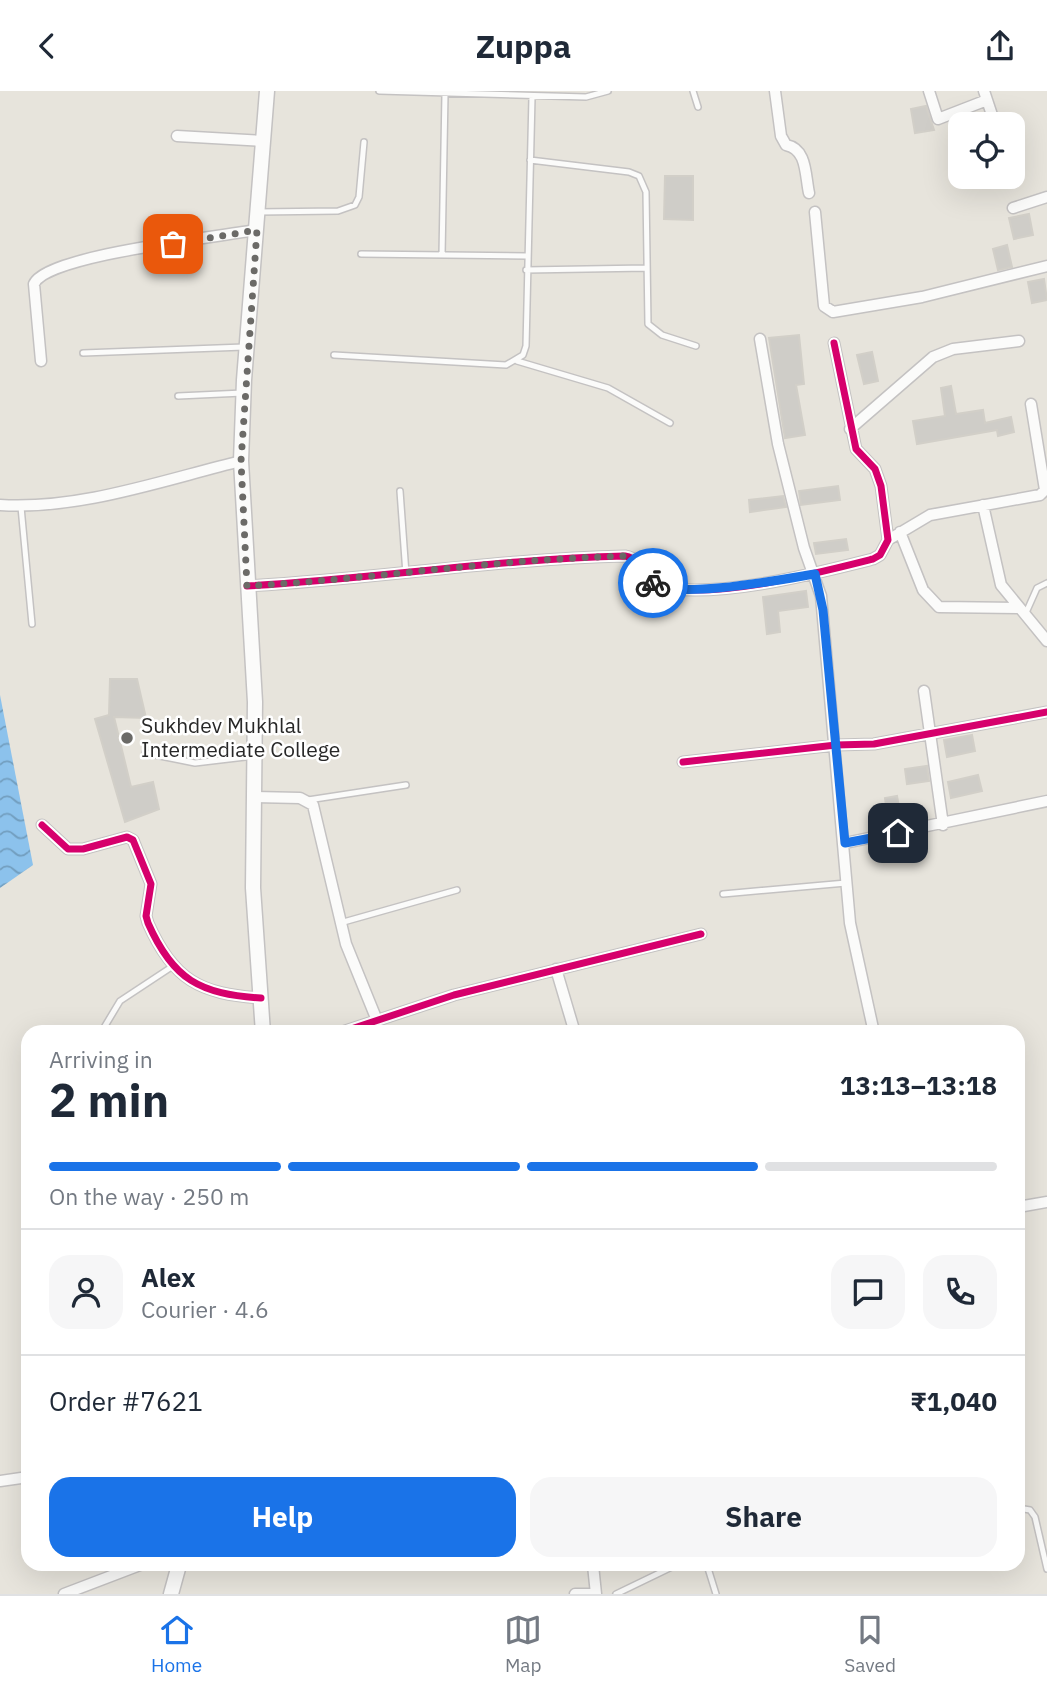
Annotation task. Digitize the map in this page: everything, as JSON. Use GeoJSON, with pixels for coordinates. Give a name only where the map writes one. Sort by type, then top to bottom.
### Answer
{"type":"FeatureCollection","features":[{"type":"Feature","properties":{"kind":"main road"},"geometry":{"type":"LineString","coordinates":[[263,1025],[253,888],[257,756],[241,461],[243,393],[267,91]]}},
{"type":"Feature","properties":{"kind":"main road"},"geometry":{"type":"LineString","coordinates":[[171,1594],[177,1571]]}},
{"type":"Feature","properties":{"kind":"street"},"geometry":{"type":"LineString","coordinates":[[775,91],[781,137],[786,145],[799,149],[808,193]]}},
{"type":"Feature","properties":{"kind":"street"},"geometry":{"type":"LineString","coordinates":[[929,91],[938,119],[986,95],[991,112]]}},
{"type":"Feature","properties":{"kind":"street"},"geometry":{"type":"LineString","coordinates":[[177,136],[264,141]]}},
{"type":"Feature","properties":{"kind":"street"},"geometry":{"type":"LineString","coordinates":[[1013,208],[1047,197]]}},
{"type":"Feature","properties":{"kind":"street"},"geometry":{"type":"LineString","coordinates":[[815,212],[824,306],[834,312],[922,297],[1047,266]]}},
{"type":"Feature","properties":{"kind":"street"},"geometry":{"type":"LineString","coordinates":[[41,361],[34,284],[43,272],[91,256],[257,230]]}},
{"type":"Feature","properties":{"kind":"street"},"geometry":{"type":"LineString","coordinates":[[760,339],[778,444],[804,548],[815,574],[822,603],[845,843],[846,883],[855,948],[872,1025]]}},
{"type":"Feature","properties":{"kind":"street"},"geometry":{"type":"LineString","coordinates":[[850,429],[933,356],[953,349],[1019,341]]}},
{"type":"Feature","properties":{"kind":"street"},"geometry":{"type":"LineString","coordinates":[[834,343],[856,449],[879,477],[888,540]]}},
{"type":"Feature","properties":{"kind":"street"},"geometry":{"type":"LineString","coordinates":[[247,586],[406,574],[488,562],[625,556],[634,557],[655,586],[664,588],[738,586],[815,574],[873,559],[880,555],[888,540],[930,515],[1040,495],[1045,491],[1031,404]]}},
{"type":"Feature","properties":{"kind":"street"},"geometry":{"type":"LineString","coordinates":[[0,505],[21,507],[103,494],[241,461]]}},
{"type":"Feature","properties":{"kind":"street"},"geometry":{"type":"LineString","coordinates":[[983,505],[1001,585],[1047,641]]}},
{"type":"Feature","properties":{"kind":"street"},"geometry":{"type":"LineString","coordinates":[[900,532],[923,590],[939,607],[1021,612]]}},
{"type":"Feature","properties":{"kind":"street"},"geometry":{"type":"LineString","coordinates":[[924,691],[943,825]]}},
{"type":"Feature","properties":{"kind":"street"},"geometry":{"type":"LineString","coordinates":[[683,762],[836,745],[874,744],[1047,712]]}},
{"type":"Feature","properties":{"kind":"street"},"geometry":{"type":"LineString","coordinates":[[255,797],[308,800],[316,813],[340,923],[376,1018]]}},
{"type":"Feature","properties":{"kind":"street"},"geometry":{"type":"LineString","coordinates":[[845,843],[943,825],[1047,801]]}},
{"type":"Feature","properties":{"kind":"street"},"geometry":{"type":"LineString","coordinates":[[42,825],[68,849],[83,849],[127,837],[133,840],[151,884],[146,909],[148,923],[173,965],[189,981],[210,992],[261,998]]}},
{"type":"Feature","properties":{"kind":"street"},"geometry":{"type":"LineString","coordinates":[[359,1025],[454,995],[701,934]]}},
{"type":"Feature","properties":{"kind":"street"},"geometry":{"type":"LineString","coordinates":[[556,969],[573,1025]]}},
{"type":"Feature","properties":{"kind":"street"},"geometry":{"type":"LineString","coordinates":[[1025,1206],[1047,1202]]}},
{"type":"Feature","properties":{"kind":"street"},"geometry":{"type":"LineString","coordinates":[[0,1482],[21,1478]]}},
{"type":"Feature","properties":{"kind":"street"},"geometry":{"type":"LineString","coordinates":[[64,1594],[124,1571]]}},
{"type":"Feature","properties":{"kind":"street"},"geometry":{"type":"LineString","coordinates":[[575,1594],[593,1594],[593,1571]]}},
{"type":"Feature","properties":{"kind":"lane"},"geometry":{"type":"LineString","coordinates":[[379,91],[532,97],[586,97],[608,91]]}},
{"type":"Feature","properties":{"kind":"lane"},"geometry":{"type":"LineString","coordinates":[[693,91],[698,107]]}},
{"type":"Feature","properties":{"kind":"lane"},"geometry":{"type":"LineString","coordinates":[[442,255],[444,94]]}},
{"type":"Feature","properties":{"kind":"lane"},"geometry":{"type":"LineString","coordinates":[[517,361],[526,347],[532,97]]}},
{"type":"Feature","properties":{"kind":"lane"},"geometry":{"type":"LineString","coordinates":[[258,212],[338,211],[355,205],[359,197],[364,142]]}},
{"type":"Feature","properties":{"kind":"lane"},"geometry":{"type":"LineString","coordinates":[[530,160],[629,172],[639,176],[646,192],[648,324],[662,335],[695,346]]}},
{"type":"Feature","properties":{"kind":"lane"},"geometry":{"type":"LineString","coordinates":[[361,254],[527,256]]}},
{"type":"Feature","properties":{"kind":"lane"},"geometry":{"type":"LineString","coordinates":[[526,270],[646,268]]}},
{"type":"Feature","properties":{"kind":"lane"},"geometry":{"type":"LineString","coordinates":[[83,353],[247,347]]}},
{"type":"Feature","properties":{"kind":"lane"},"geometry":{"type":"LineString","coordinates":[[334,355],[506,365],[517,361],[608,388],[670,423]]}},
{"type":"Feature","properties":{"kind":"lane"},"geometry":{"type":"LineString","coordinates":[[178,396],[243,393]]}},
{"type":"Feature","properties":{"kind":"lane"},"geometry":{"type":"LineString","coordinates":[[400,491],[406,574]]}},
{"type":"Feature","properties":{"kind":"lane"},"geometry":{"type":"LineString","coordinates":[[21,507],[32,624]]}},
{"type":"Feature","properties":{"kind":"lane"},"geometry":{"type":"LineString","coordinates":[[1021,612],[1037,588],[1047,583]]}},
{"type":"Feature","properties":{"kind":"lane"},"geometry":{"type":"LineString","coordinates":[[145,753],[195,763],[257,756]]}},
{"type":"Feature","properties":{"kind":"lane"},"geometry":{"type":"LineString","coordinates":[[308,800],[406,785]]}},
{"type":"Feature","properties":{"kind":"lane"},"geometry":{"type":"LineString","coordinates":[[723,894],[846,883]]}},
{"type":"Feature","properties":{"kind":"lane"},"geometry":{"type":"LineString","coordinates":[[340,923],[457,890]]}},
{"type":"Feature","properties":{"kind":"lane"},"geometry":{"type":"LineString","coordinates":[[106,1025],[120,1001],[173,965]]}},
{"type":"Feature","properties":{"kind":"lane"},"geometry":{"type":"LineString","coordinates":[[1025,1509],[1030,1510],[1035,1517],[1047,1569]]}},
{"type":"Feature","properties":{"kind":"lane"},"geometry":{"type":"LineString","coordinates":[[616,1594],[660,1571]]}},
{"type":"Feature","properties":{"kind":"lane"},"geometry":{"type":"LineString","coordinates":[[709,1571],[716,1594]]}},
{"type":"Feature","properties":{"kind":"water"},"geometry":{"type":"Polygon","coordinates":[[[0,695],[33,865],[0,888],[0,695]]]}},
{"type":"Feature","properties":{"kind":"building"},"geometry":{"type":"Polygon","coordinates":[[[926,106],[934,130],[915,133],[911,109],[926,106]]]}},
{"type":"Feature","properties":{"kind":"building"},"geometry":{"type":"Polygon","coordinates":[[[665,176],[693,176],[693,220],[664,219],[665,176]]]}},
{"type":"Feature","properties":{"kind":"building"},"geometry":{"type":"Polygon","coordinates":[[[1029,214],[1033,235],[1014,239],[1009,218],[1029,214]]]}},
{"type":"Feature","properties":{"kind":"building"},"geometry":{"type":"Polygon","coordinates":[[[1007,245],[1012,267],[998,270],[993,249],[1007,245]]]}},
{"type":"Feature","properties":{"kind":"building"},"geometry":{"type":"Polygon","coordinates":[[[1044,279],[1047,300],[1032,303],[1028,282],[1044,279]]]}},
{"type":"Feature","properties":{"kind":"building"},"geometry":{"type":"Polygon","coordinates":[[[799,335],[804,384],[796,385],[805,435],[785,438],[769,338],[799,335]]]}},
{"type":"Feature","properties":{"kind":"building"},"geometry":{"type":"Polygon","coordinates":[[[872,352],[878,381],[864,384],[857,355],[872,352]]]}},
{"type":"Feature","properties":{"kind":"building"},"geometry":{"type":"Polygon","coordinates":[[[951,386],[956,414],[983,410],[985,423],[1011,417],[1014,432],[998,436],[997,430],[917,444],[913,421],[945,416],[941,388],[951,386]]]}},
{"type":"Feature","properties":{"kind":"building"},"geometry":{"type":"Polygon","coordinates":[[[838,486],[840,500],[801,505],[799,491],[838,486]]]}},
{"type":"Feature","properties":{"kind":"building"},"geometry":{"type":"Polygon","coordinates":[[[783,496],[786,507],[750,512],[749,500],[783,496]]]}},
{"type":"Feature","properties":{"kind":"building"},"geometry":{"type":"Polygon","coordinates":[[[846,539],[848,550],[816,554],[814,543],[846,539]]]}},
{"type":"Feature","properties":{"kind":"building"},"geometry":{"type":"Polygon","coordinates":[[[806,591],[808,607],[778,611],[780,632],[767,634],[763,597],[806,591]]]}},
{"type":"Feature","properties":{"kind":"building","name":"Sukhdev Mukhlal Intermediate College"},"geometry":{"type":"Polygon","coordinates":[[[110,679],[137,679],[146,718],[114,717],[131,787],[153,782],[159,809],[125,822],[95,719],[109,715],[110,679]]]}},
{"type":"Feature","properties":{"kind":"building"},"geometry":{"type":"Polygon","coordinates":[[[972,735],[975,751],[947,757],[944,740],[972,735]]]}},
{"type":"Feature","properties":{"kind":"building"},"geometry":{"type":"Polygon","coordinates":[[[927,766],[929,781],[907,784],[905,769],[927,766]]]}},
{"type":"Feature","properties":{"kind":"building"},"geometry":{"type":"Polygon","coordinates":[[[978,775],[982,791],[951,798],[948,782],[978,775]]]}},
{"type":"Feature","properties":{"kind":"building"},"geometry":{"type":"Polygon","coordinates":[[[897,796],[901,819],[888,821],[885,798],[897,796]]]}},
{"type":"Feature","properties":{"kind":"cycle path"},"geometry":{"type":"LineString","coordinates":[[247,586],[530,561],[625,556],[635,560],[655,586],[706,590],[764,583],[873,559],[880,555],[888,540],[881,486],[875,469],[856,449],[834,343]]}},
{"type":"Feature","properties":{"kind":"cycle path"},"geometry":{"type":"LineString","coordinates":[[683,762],[836,745],[874,744],[1047,712]]}},
{"type":"Feature","properties":{"kind":"cycle path"},"geometry":{"type":"LineString","coordinates":[[42,825],[68,849],[83,849],[127,837],[133,840],[151,884],[146,916],[148,923],[168,958],[179,971],[205,988],[221,993],[261,998]]}},
{"type":"Feature","properties":{"kind":"cycle path"},"geometry":{"type":"LineString","coordinates":[[363,1025],[454,995],[701,934]]}},
{"type":"Feature","properties":{"kind":"way so far"},"geometry":{"type":"LineString","coordinates":[[173,244],[257,230],[244,380],[241,461],[247,586],[390,576],[488,562],[625,556],[634,557],[653,583]]}},
{"type":"Feature","properties":{"kind":"place","name":"Sukhdev Mukhlal Intermediate College"},"geometry":{"type":"Point","coordinates":[127,738]}},
{"type":"Feature","properties":{"kind":"route"},"geometry":{"type":"LineString","coordinates":[[653,583],[655,586],[674,589],[722,587],[753,585],[815,574],[823,610],[845,843],[898,833]]}}]}
